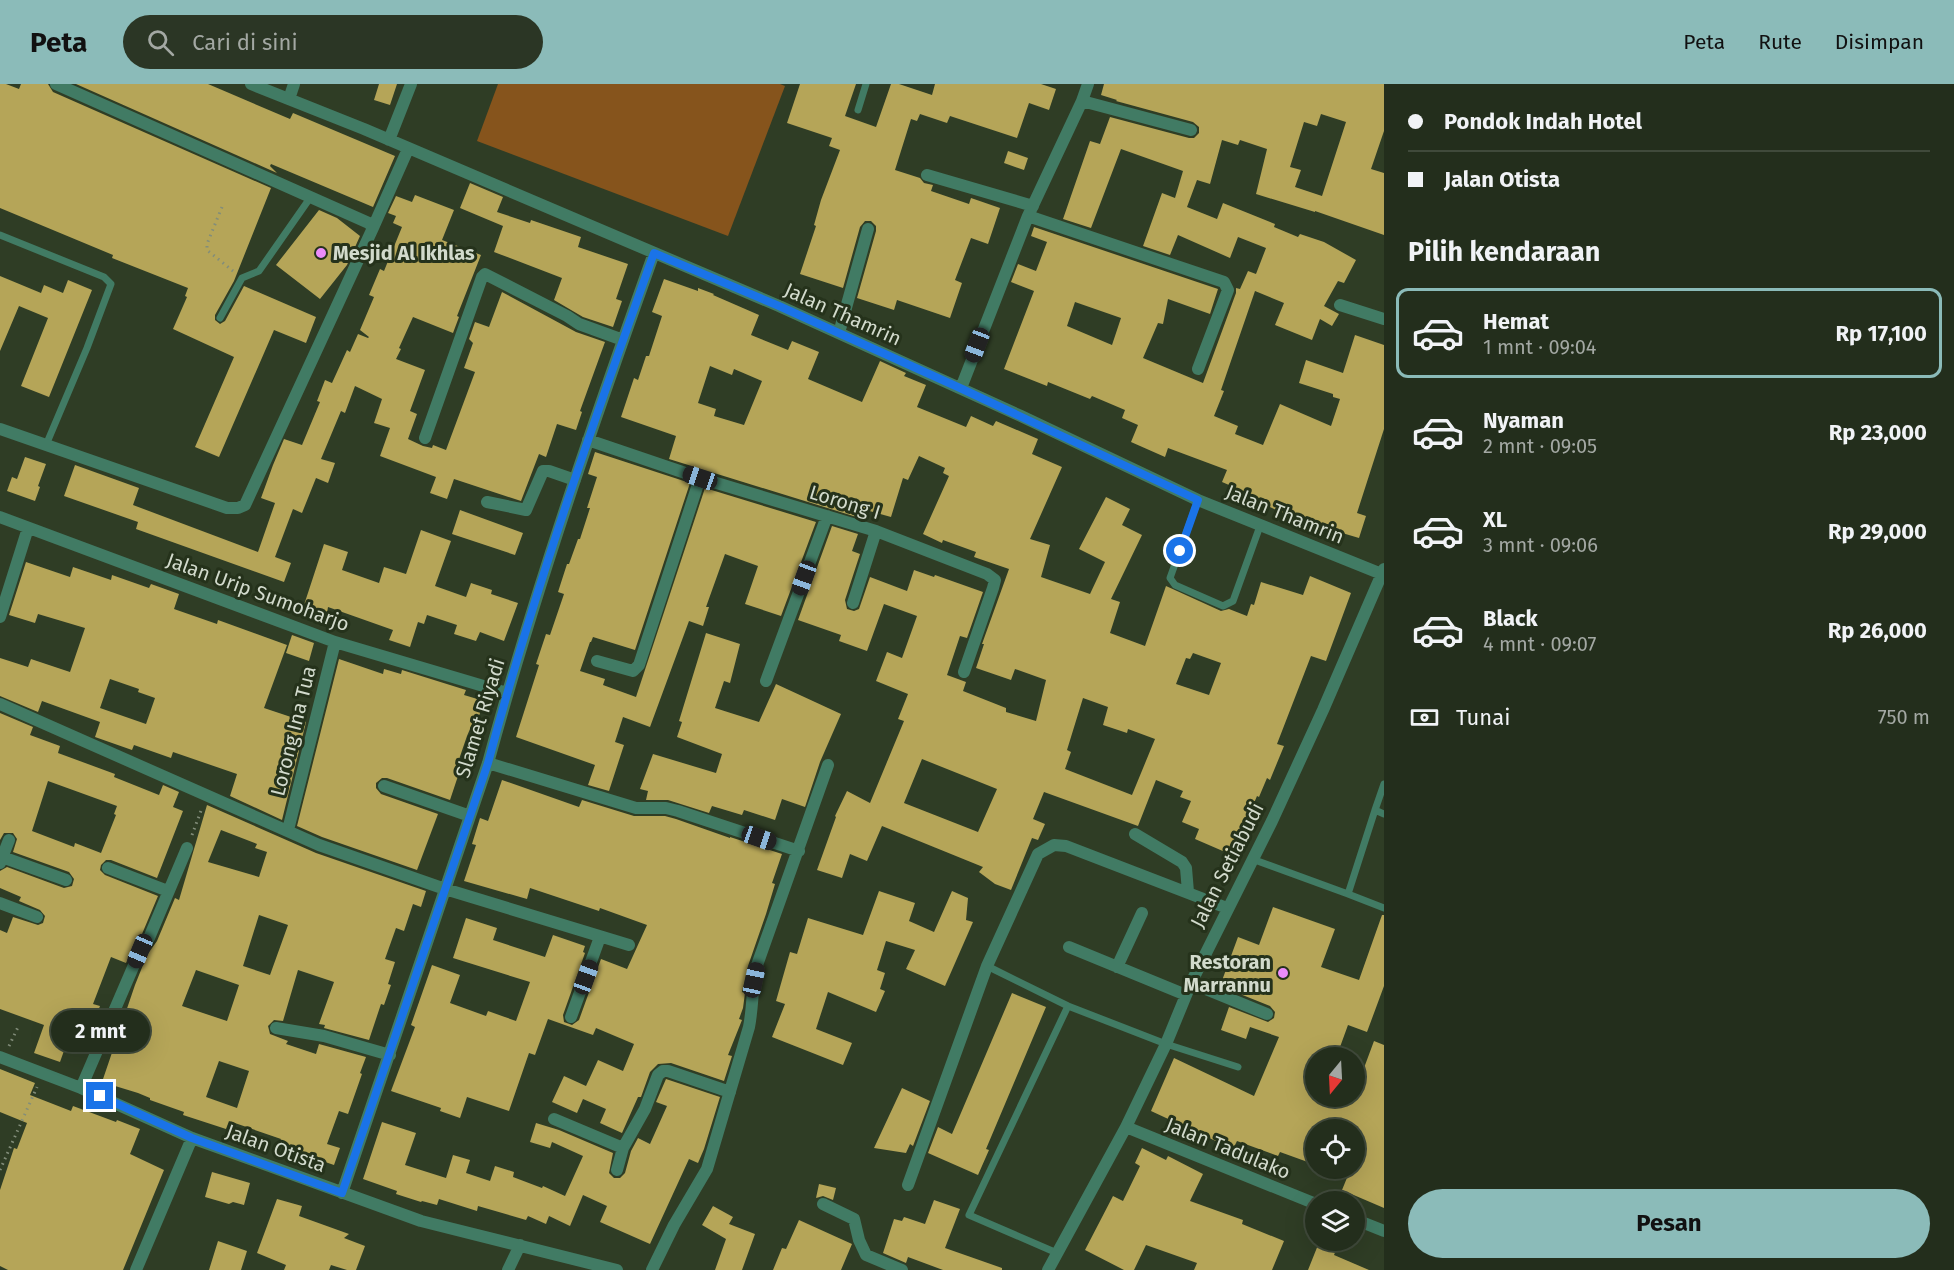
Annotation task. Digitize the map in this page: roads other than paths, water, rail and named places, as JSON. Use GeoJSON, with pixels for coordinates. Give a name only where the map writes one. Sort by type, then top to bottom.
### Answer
{"type":"FeatureCollection","features":[{"type":"Feature","properties":{"kind":"street"},"geometry":{"type":"LineString","coordinates":[[56,84],[371,224],[372,230]]}},
{"type":"Feature","properties":{"kind":"street","name":"Jalan Thamrin"},"geometry":{"type":"LineString","coordinates":[[251,84],[389,140],[838,333],[1198,500],[1384,573]]}},
{"type":"Feature","properties":{"kind":"street"},"geometry":{"type":"LineString","coordinates":[[289,99],[294,84]]}},
{"type":"Feature","properties":{"kind":"street"},"geometry":{"type":"LineString","coordinates":[[389,140],[411,84]]}},
{"type":"Feature","properties":{"kind":"street"},"geometry":{"type":"LineString","coordinates":[[960,388],[1031,211],[1088,84]]}},
{"type":"Feature","properties":{"kind":"street"},"geometry":{"type":"LineString","coordinates":[[1082,101],[1191,130]]}},
{"type":"Feature","properties":{"kind":"street"},"geometry":{"type":"LineString","coordinates":[[0,429],[227,508],[238,508],[245,505],[408,149]]}},
{"type":"Feature","properties":{"kind":"street"},"geometry":{"type":"LineString","coordinates":[[927,175],[1224,282],[1228,290],[1198,369]]}},
{"type":"Feature","properties":{"kind":"street"},"geometry":{"type":"LineString","coordinates":[[838,333],[868,229]]}},
{"type":"Feature","properties":{"kind":"street","name":"Slamet Riyadi"},"geometry":{"type":"LineString","coordinates":[[342,1193],[488,763],[507,693],[588,440],[654,253]]}},
{"type":"Feature","properties":{"kind":"street"},"geometry":{"type":"LineString","coordinates":[[425,438],[485,274],[579,324],[623,340]]}},
{"type":"Feature","properties":{"kind":"street"},"geometry":{"type":"LineString","coordinates":[[1340,305],[1384,319]]}},
{"type":"Feature","properties":{"kind":"street","name":"Lorong I"},"geometry":{"type":"LineString","coordinates":[[588,440],[700,478],[876,531],[987,574],[995,580],[964,672]]}},
{"type":"Feature","properties":{"kind":"street"},"geometry":{"type":"LineString","coordinates":[[487,502],[526,510],[543,471],[575,480]]}},
{"type":"Feature","properties":{"kind":"street"},"geometry":{"type":"LineString","coordinates":[[597,661],[633,671],[639,665],[700,478]]}},
{"type":"Feature","properties":{"kind":"street"},"geometry":{"type":"LineString","coordinates":[[766,681],[826,516]]}},
{"type":"Feature","properties":{"kind":"street","name":"Jalan Urip Sumoharjo"},"geometry":{"type":"LineString","coordinates":[[0,518],[335,642],[507,693]]}},
{"type":"Feature","properties":{"kind":"street"},"geometry":{"type":"LineString","coordinates":[[0,617],[28,528]]}},
{"type":"Feature","properties":{"kind":"street"},"geometry":{"type":"LineString","coordinates":[[853,603],[876,531]]}},
{"type":"Feature","properties":{"kind":"street","name":"Jalan Setiabudi"},"geometry":{"type":"LineString","coordinates":[[1048,1270],[1126,1127],[1166,1044],[1188,989],[1323,710],[1384,573]]}},
{"type":"Feature","properties":{"kind":"street","name":"Lorong Ina Tua"},"geometry":{"type":"LineString","coordinates":[[288,830],[335,642]]}},
{"type":"Feature","properties":{"kind":"street"},"geometry":{"type":"LineString","coordinates":[[0,704],[319,845],[445,890],[629,945]]}},
{"type":"Feature","properties":{"kind":"street"},"geometry":{"type":"LineString","coordinates":[[488,763],[636,808],[666,808],[678,811],[799,851]]}},
{"type":"Feature","properties":{"kind":"street"},"geometry":{"type":"LineString","coordinates":[[652,1270],[674,1225],[707,1168],[753,1010],[756,968],[828,765]]}},
{"type":"Feature","properties":{"kind":"street"},"geometry":{"type":"LineString","coordinates":[[384,786],[470,816]]}},
{"type":"Feature","properties":{"kind":"street"},"geometry":{"type":"LineString","coordinates":[[1135,834],[1182,862],[1186,868],[1188,892]]}},
{"type":"Feature","properties":{"kind":"street"},"geometry":{"type":"LineString","coordinates":[[9,840],[1,861],[66,880]]}},
{"type":"Feature","properties":{"kind":"street"},"geometry":{"type":"LineString","coordinates":[[908,1185],[987,966],[1038,855],[1053,845],[1066,846],[1227,908]]}},
{"type":"Feature","properties":{"kind":"street"},"geometry":{"type":"LineString","coordinates":[[81,1088],[187,848]]}},
{"type":"Feature","properties":{"kind":"street"},"geometry":{"type":"LineString","coordinates":[[108,868],[168,891]]}},
{"type":"Feature","properties":{"kind":"street"},"geometry":{"type":"LineString","coordinates":[[0,903],[37,917]]}},
{"type":"Feature","properties":{"kind":"street"},"geometry":{"type":"LineString","coordinates":[[1117,967],[1142,913]]}},
{"type":"Feature","properties":{"kind":"street"},"geometry":{"type":"LineString","coordinates":[[571,1017],[600,937]]}},
{"type":"Feature","properties":{"kind":"street"},"geometry":{"type":"LineString","coordinates":[[1069,947],[1117,967],[1267,1014]]}},
{"type":"Feature","properties":{"kind":"street"},"geometry":{"type":"LineString","coordinates":[[276,1028],[324,1036],[390,1055]]}},
{"type":"Feature","properties":{"kind":"street","name":"Jalan Otista"},"geometry":{"type":"LineString","coordinates":[[1,1058],[81,1088],[192,1138],[421,1221],[617,1270]]}},
{"type":"Feature","properties":{"kind":"street"},"geometry":{"type":"LineString","coordinates":[[617,1170],[623,1148],[645,1109],[658,1075],[663,1071],[730,1092]]}},
{"type":"Feature","properties":{"kind":"street"},"geometry":{"type":"LineString","coordinates":[[554,1119],[623,1148]]}},
{"type":"Feature","properties":{"kind":"street","name":"Jalan Tadulako"},"geometry":{"type":"LineString","coordinates":[[1126,1127],[1305,1200]]}},
{"type":"Feature","properties":{"kind":"street"},"geometry":{"type":"LineString","coordinates":[[136,1270],[192,1138]]}},
{"type":"Feature","properties":{"kind":"street"},"geometry":{"type":"LineString","coordinates":[[823,1204],[854,1219],[859,1240],[867,1256],[902,1270]]}},
{"type":"Feature","properties":{"kind":"street"},"geometry":{"type":"LineString","coordinates":[[1365,1223],[1384,1230]]}},
{"type":"Feature","properties":{"kind":"street"},"geometry":{"type":"LineString","coordinates":[[508,1270],[520,1245]]}},
{"type":"Feature","properties":{"kind":"lane"},"geometry":{"type":"LineString","coordinates":[[858,110],[866,84]]}},
{"type":"Feature","properties":{"kind":"lane"},"geometry":{"type":"LineString","coordinates":[[220,318],[242,278],[259,271],[310,198]]}},
{"type":"Feature","properties":{"kind":"lane"},"geometry":{"type":"LineString","coordinates":[[0,234],[104,277],[111,284],[46,445]]}},
{"type":"Feature","properties":{"kind":"lane"},"geometry":{"type":"LineString","coordinates":[[1198,500],[1170,578],[1174,585],[1223,606],[1233,601],[1260,526]]}},
{"type":"Feature","properties":{"kind":"lane"},"geometry":{"type":"LineString","coordinates":[[1348,894],[1384,784]]}},
{"type":"Feature","properties":{"kind":"lane"},"geometry":{"type":"LineString","coordinates":[[1375,810],[1384,814]]}},
{"type":"Feature","properties":{"kind":"lane"},"geometry":{"type":"LineString","coordinates":[[1252,859],[1384,908]]}},
{"type":"Feature","properties":{"kind":"lane"},"geometry":{"type":"LineString","coordinates":[[987,966],[1068,1006],[1166,1044],[1238,1067]]}},
{"type":"Feature","properties":{"kind":"lane"},"geometry":{"type":"LineString","coordinates":[[1057,1253],[969,1215],[1068,1006]]}},
{"type":"Feature","properties":{"kind":"place","name":"Mesjid Al Ikhlas"},"geometry":{"type":"Point","coordinates":[321,253]}},
{"type":"Feature","properties":{"kind":"place","name":"Restoran Marrannu"},"geometry":{"type":"Point","coordinates":[1283,973]}}]}
